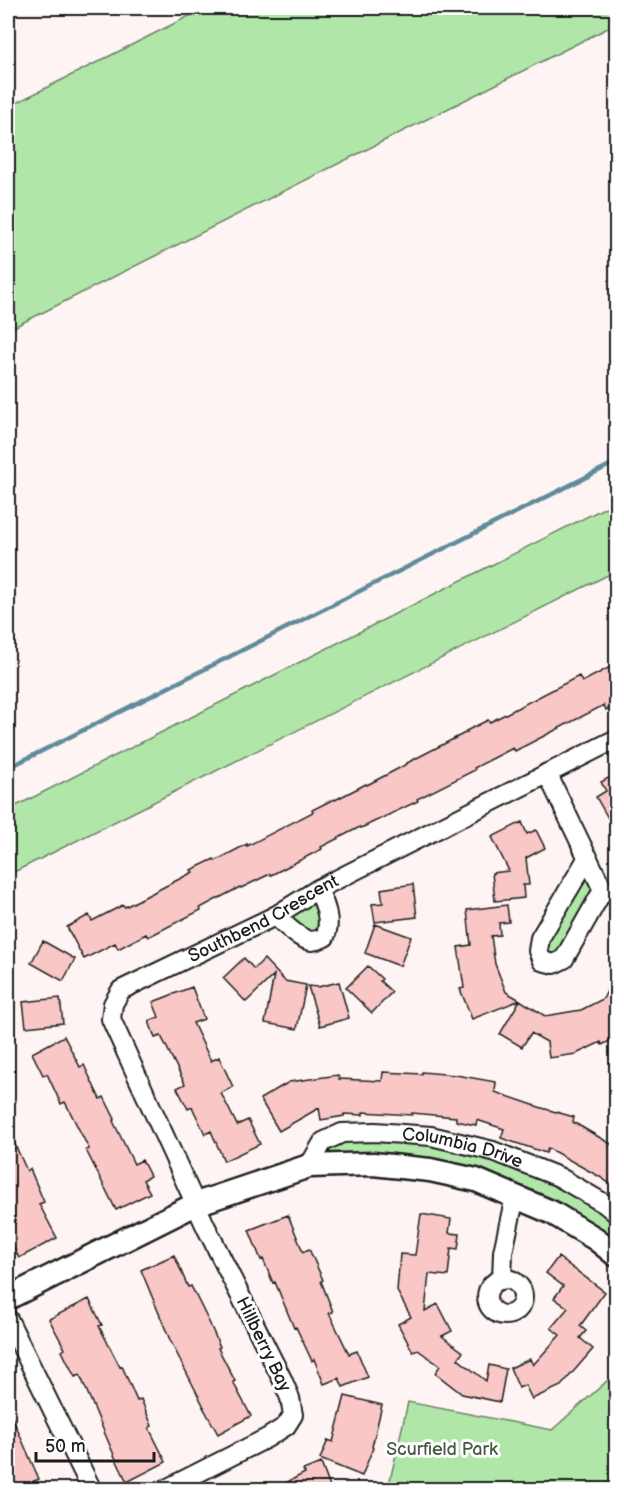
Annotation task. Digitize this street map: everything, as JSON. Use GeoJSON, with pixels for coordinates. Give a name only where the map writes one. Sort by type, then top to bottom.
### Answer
{"type":"FeatureCollection","features":[{"type":"Feature","properties":{"kind":"street","name":"Southbend Crescent"},"geometry":{"type":"LineString","coordinates":[[196,1204],[111,1019],[113,1004],[121,990],[275,916],[318,889],[616,738]]}},
{"type":"Feature","properties":{"kind":"street"},"geometry":{"type":"LineString","coordinates":[[547,772],[588,857],[603,890],[564,959],[554,964],[542,961],[538,951],[540,938],[588,857]]}},
{"type":"Feature","properties":{"kind":"street"},"geometry":{"type":"LineString","coordinates":[[275,916],[309,940],[317,941],[325,938],[328,921],[318,889]]}},
{"type":"Feature","properties":{"kind":"street","name":"Columbia Drive"},"geometry":{"type":"LineString","coordinates":[[309,1166],[323,1142],[342,1133],[375,1132],[431,1136],[493,1151],[559,1177],[616,1213]]}},
{"type":"Feature","properties":{"kind":"street","name":"Columbia Drive"},"geometry":{"type":"LineString","coordinates":[[8,1298],[196,1204],[309,1166],[373,1164],[430,1170],[476,1180],[551,1212],[596,1239],[616,1255]]}},
{"type":"Feature","properties":{"kind":"street"},"geometry":{"type":"LineString","coordinates":[[502,1280],[503,1252],[515,1196]]}},
{"type":"Feature","properties":{"kind":"street","name":"Hillberry Bay"},"geometry":{"type":"LineString","coordinates":[[164,1490],[267,1438],[286,1426],[293,1415],[290,1398],[282,1379],[196,1204]]}},
{"type":"Feature","properties":{"kind":"street"},"geometry":{"type":"LineString","coordinates":[[8,1319],[92,1490]]}},
{"type":"Feature","properties":{"kind":"green space"},"geometry":{"type":"Polygon","coordinates":[[[205,8],[616,8],[616,24],[8,330],[8,107],[205,8]]]}},
{"type":"Feature","properties":{"kind":"green space"},"geometry":{"type":"Polygon","coordinates":[[[616,502],[616,571],[8,875],[8,810],[616,502]]]}},
{"type":"Feature","properties":{"kind":"green space"},"geometry":{"type":"Polygon","coordinates":[[[588,857],[603,890],[554,964],[540,938],[588,857]]]}},
{"type":"Feature","properties":{"kind":"green space"},"geometry":{"type":"Polygon","coordinates":[[[318,889],[325,906],[317,941],[275,916],[318,889]]]}},
{"type":"Feature","properties":{"kind":"green space"},"geometry":{"type":"Polygon","coordinates":[[[342,1133],[493,1151],[616,1213],[616,1255],[476,1180],[309,1166],[342,1133]]]}},
{"type":"Feature","properties":{"kind":"green space","name":"Scurfield Park"},"geometry":{"type":"Polygon","coordinates":[[[616,1373],[616,1489],[388,1489],[408,1402],[552,1430],[616,1373]]]}},
{"type":"Feature","properties":{"kind":"building"},"geometry":{"type":"Polygon","coordinates":[[[616,664],[616,705],[606,710],[604,705],[515,751],[513,748],[417,799],[418,801],[360,827],[271,875],[240,887],[148,937],[146,934],[118,949],[115,943],[84,959],[67,927],[89,915],[92,921],[123,905],[125,907],[193,872],[191,870],[214,859],[215,861],[247,844],[247,846],[488,720],[490,722],[579,676],[582,682],[616,664]]]}},
{"type":"Feature","properties":{"kind":"building"},"geometry":{"type":"Polygon","coordinates":[[[612,776],[616,784],[616,832],[596,797],[606,791],[601,782],[612,776]]]}},
{"type":"Feature","properties":{"kind":"building"},"geometry":{"type":"Polygon","coordinates":[[[522,822],[527,834],[536,830],[545,848],[526,858],[529,885],[523,885],[524,898],[495,901],[492,873],[509,871],[492,837],[522,822]]]}},
{"type":"Feature","properties":{"kind":"building"},"geometry":{"type":"Polygon","coordinates":[[[413,884],[417,917],[375,922],[372,904],[383,903],[381,889],[413,884]]]}},
{"type":"Feature","properties":{"kind":"building"},"geometry":{"type":"Polygon","coordinates":[[[507,905],[509,922],[499,923],[500,935],[491,936],[495,964],[506,992],[520,1000],[472,1019],[460,989],[464,988],[458,947],[471,945],[467,910],[507,905]]]}},
{"type":"Feature","properties":{"kind":"building"},"geometry":{"type":"Polygon","coordinates":[[[375,924],[411,937],[400,966],[365,953],[375,924]]]}},
{"type":"Feature","properties":{"kind":"building"},"geometry":{"type":"Polygon","coordinates":[[[43,941],[75,959],[63,981],[31,963],[43,941]]]}},
{"type":"Feature","properties":{"kind":"building"},"geometry":{"type":"Polygon","coordinates":[[[244,958],[254,969],[264,959],[285,981],[306,985],[297,1029],[265,1023],[274,975],[246,1002],[223,978],[244,958]]]}},
{"type":"Feature","properties":{"kind":"building"},"geometry":{"type":"Polygon","coordinates":[[[368,966],[392,992],[372,1013],[346,988],[368,966]]]}},
{"type":"Feature","properties":{"kind":"building"},"geometry":{"type":"Polygon","coordinates":[[[616,973],[616,1038],[602,1045],[601,1042],[576,1054],[549,1058],[547,1042],[531,1033],[522,1047],[500,1034],[520,1000],[545,1016],[581,1010],[603,999],[616,973]]]}},
{"type":"Feature","properties":{"kind":"building"},"geometry":{"type":"Polygon","coordinates":[[[339,982],[349,1018],[320,1026],[308,986],[318,987],[339,982]]]}},
{"type":"Feature","properties":{"kind":"building"},"geometry":{"type":"Polygon","coordinates":[[[192,987],[204,1019],[193,1023],[211,1061],[219,1057],[233,1087],[221,1093],[237,1125],[248,1120],[260,1144],[224,1161],[211,1131],[205,1134],[192,1107],[188,1109],[177,1088],[185,1084],[161,1036],[155,1038],[149,1021],[159,1017],[153,1002],[192,987]]]}},
{"type":"Feature","properties":{"kind":"building"},"geometry":{"type":"Polygon","coordinates":[[[60,998],[63,1023],[26,1027],[23,1002],[60,998]]]}},
{"type":"Feature","properties":{"kind":"building"},"geometry":{"type":"Polygon","coordinates":[[[64,1036],[80,1067],[84,1065],[100,1099],[104,1097],[134,1164],[142,1160],[150,1176],[143,1180],[150,1193],[116,1210],[65,1102],[61,1104],[47,1074],[43,1075],[32,1053],[64,1036]]]}},
{"type":"Feature","properties":{"kind":"building"},"geometry":{"type":"Polygon","coordinates":[[[383,1072],[456,1075],[496,1082],[495,1092],[574,1117],[573,1122],[616,1147],[616,1188],[548,1148],[546,1153],[501,1138],[504,1129],[477,1120],[476,1125],[456,1121],[456,1117],[363,1112],[363,1115],[344,1114],[344,1116],[321,1120],[319,1108],[279,1131],[260,1099],[289,1082],[338,1075],[339,1079],[382,1081],[383,1072]]]}},
{"type":"Feature","properties":{"kind":"building"},"geometry":{"type":"Polygon","coordinates":[[[8,1129],[27,1171],[30,1169],[44,1202],[39,1204],[57,1238],[19,1258],[8,1236],[8,1129]]]}},
{"type":"Feature","properties":{"kind":"building"},"geometry":{"type":"Polygon","coordinates":[[[421,1214],[451,1219],[449,1233],[460,1234],[458,1249],[451,1248],[448,1276],[429,1274],[425,1311],[438,1304],[452,1331],[442,1336],[463,1352],[458,1359],[486,1381],[489,1365],[506,1369],[500,1402],[462,1394],[435,1373],[440,1366],[418,1350],[413,1352],[398,1324],[411,1317],[397,1291],[400,1254],[415,1255],[421,1214]]]}},
{"type":"Feature","properties":{"kind":"building"},"geometry":{"type":"Polygon","coordinates":[[[288,1215],[303,1252],[309,1249],[323,1280],[321,1281],[333,1312],[329,1313],[349,1354],[357,1351],[368,1377],[343,1387],[339,1378],[324,1384],[314,1359],[312,1361],[296,1327],[294,1328],[275,1282],[273,1283],[263,1259],[261,1260],[249,1230],[288,1215]]]}},
{"type":"Feature","properties":{"kind":"building"},"geometry":{"type":"Polygon","coordinates":[[[174,1255],[188,1287],[191,1286],[209,1322],[220,1347],[218,1348],[235,1381],[233,1382],[251,1416],[218,1434],[170,1340],[141,1270],[174,1255]]]}},
{"type":"Feature","properties":{"kind":"building"},"geometry":{"type":"Polygon","coordinates":[[[558,1257],[605,1292],[580,1326],[586,1331],[580,1338],[593,1349],[561,1386],[532,1399],[525,1385],[519,1388],[510,1368],[530,1359],[533,1365],[560,1335],[551,1328],[568,1308],[554,1298],[563,1286],[546,1273],[558,1257]]]}},
{"type":"Feature","properties":{"kind":"building"},"geometry":{"type":"Polygon","coordinates":[[[89,1299],[102,1325],[99,1326],[120,1367],[122,1366],[137,1401],[141,1399],[152,1426],[149,1428],[166,1462],[127,1482],[80,1375],[75,1377],[62,1351],[65,1349],[49,1319],[89,1299]]]}},
{"type":"Feature","properties":{"kind":"building"},"geometry":{"type":"Polygon","coordinates":[[[345,1396],[382,1405],[373,1448],[362,1476],[320,1459],[328,1440],[333,1442],[345,1396]]]}},
{"type":"Feature","properties":{"kind":"building"},"geometry":{"type":"Polygon","coordinates":[[[8,1408],[39,1479],[30,1483],[33,1490],[8,1490],[8,1408]]]}},
{"type":"Feature","properties":{"kind":"building"},"geometry":{"type":"Polygon","coordinates":[[[321,1463],[331,1490],[272,1490],[305,1473],[303,1470],[321,1463]]]}},
{"type":"Feature","properties":{"kind":"waterway"},"geometry":{"type":"LineString","coordinates":[[8,768],[616,462]]}}]}
